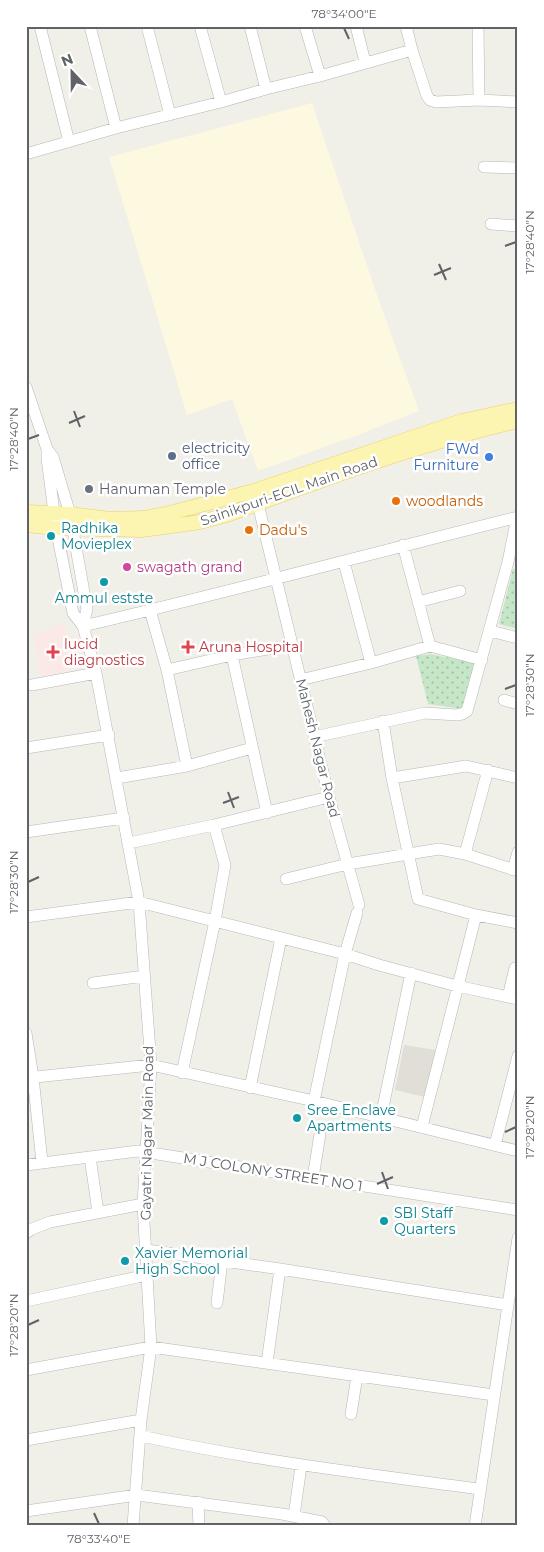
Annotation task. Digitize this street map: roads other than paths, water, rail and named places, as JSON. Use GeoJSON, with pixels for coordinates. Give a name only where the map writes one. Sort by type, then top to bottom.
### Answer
{"type":"FeatureCollection","features":[{"type":"Feature","properties":{"kind":"main road","name":"Sainikpuri-ECIL Main Road"},"geometry":{"type":"LineString","coordinates":[[26,525],[56,528],[71,521],[144,518],[194,508],[254,491],[462,421],[518,409]]}},
{"type":"Feature","properties":{"kind":"main road","name":"Sainikpuri-ECIL Main Road"},"geometry":{"type":"LineString","coordinates":[[71,521],[142,530],[200,522],[227,515],[412,450],[471,432],[518,421]]}},
{"type":"Feature","properties":{"kind":"main road"},"geometry":{"type":"LineString","coordinates":[[26,512],[55,513],[71,521]]}},
{"type":"Feature","properties":{"kind":"street"},"geometry":{"type":"LineString","coordinates":[[40,26],[69,142]]}},
{"type":"Feature","properties":{"kind":"street"},"geometry":{"type":"LineString","coordinates":[[90,26],[116,128]]}},
{"type":"Feature","properties":{"kind":"street"},"geometry":{"type":"LineString","coordinates":[[147,26],[170,115]]}},
{"type":"Feature","properties":{"kind":"street"},"geometry":{"type":"LineString","coordinates":[[200,26],[221,102]]}},
{"type":"Feature","properties":{"kind":"street"},"geometry":{"type":"LineString","coordinates":[[250,26],[266,89]]}},
{"type":"Feature","properties":{"kind":"street"},"geometry":{"type":"LineString","coordinates":[[305,26],[320,76]]}},
{"type":"Feature","properties":{"kind":"street"},"geometry":{"type":"LineString","coordinates":[[356,26],[365,62]]}},
{"type":"Feature","properties":{"kind":"street"},"geometry":{"type":"LineString","coordinates":[[406,26],[412,50],[430,100],[436,102],[479,100],[518,102]]}},
{"type":"Feature","properties":{"kind":"street"},"geometry":{"type":"LineString","coordinates":[[478,26],[479,100]]}},
{"type":"Feature","properties":{"kind":"street"},"geometry":{"type":"LineString","coordinates":[[26,154],[116,128],[320,76],[412,50]]}},
{"type":"Feature","properties":{"kind":"street"},"geometry":{"type":"LineString","coordinates":[[484,167],[518,168]]}},
{"type":"Feature","properties":{"kind":"street"},"geometry":{"type":"LineString","coordinates":[[491,224],[518,226]]}},
{"type":"Feature","properties":{"kind":"street"},"geometry":{"type":"LineString","coordinates":[[26,387],[30,414],[47,450]]}},
{"type":"Feature","properties":{"kind":"street","name":"Gayatri Nagar Main Road"},"geometry":{"type":"LineString","coordinates":[[47,450],[53,457],[71,521],[87,609],[83,626]]}},
{"type":"Feature","properties":{"kind":"street","name":"Gayatri Nagar Main Road"},"geometry":{"type":"LineString","coordinates":[[47,450],[46,458],[56,528],[73,613],[83,626],[96,672],[139,902],[151,1066],[143,1204],[151,1347],[141,1420],[134,1526]]}},
{"type":"Feature","properties":{"kind":"street","name":"Mahesh Nagar Road"},"geometry":{"type":"LineString","coordinates":[[258,504],[358,909],[345,954],[314,1101]]}},
{"type":"Feature","properties":{"kind":"street"},"geometry":{"type":"LineString","coordinates":[[83,626],[277,579],[403,545],[518,517],[513,563],[490,631],[467,711],[462,714],[425,713],[314,736]]}},
{"type":"Feature","properties":{"kind":"street"},"geometry":{"type":"LineString","coordinates":[[403,545],[430,646]]}},
{"type":"Feature","properties":{"kind":"street"},"geometry":{"type":"LineString","coordinates":[[344,562],[371,663]]}},
{"type":"Feature","properties":{"kind":"street"},"geometry":{"type":"LineString","coordinates":[[418,602],[460,591]]}},
{"type":"Feature","properties":{"kind":"street"},"geometry":{"type":"LineString","coordinates":[[150,610],[167,670],[187,766]]}},
{"type":"Feature","properties":{"kind":"street"},"geometry":{"type":"LineString","coordinates":[[490,631],[518,638]]}},
{"type":"Feature","properties":{"kind":"street"},"geometry":{"type":"LineString","coordinates":[[167,670],[232,655],[292,645]]}},
{"type":"Feature","properties":{"kind":"street"},"geometry":{"type":"LineString","coordinates":[[300,680],[371,663],[430,646],[482,660]]}},
{"type":"Feature","properties":{"kind":"street"},"geometry":{"type":"LineString","coordinates":[[232,655],[267,813]]}},
{"type":"Feature","properties":{"kind":"street"},"geometry":{"type":"LineString","coordinates":[[32,685],[96,672]]}},
{"type":"Feature","properties":{"kind":"street"},"geometry":{"type":"LineString","coordinates":[[504,700],[518,704]]}},
{"type":"Feature","properties":{"kind":"street"},"geometry":{"type":"LineString","coordinates":[[383,721],[392,778],[409,853],[416,896],[421,901],[518,923]]}},
{"type":"Feature","properties":{"kind":"street"},"geometry":{"type":"LineString","coordinates":[[26,748],[109,735]]}},
{"type":"Feature","properties":{"kind":"street"},"geometry":{"type":"LineString","coordinates":[[117,778],[187,766],[252,748]]}},
{"type":"Feature","properties":{"kind":"street"},"geometry":{"type":"LineString","coordinates":[[392,778],[466,766],[518,778]]}},
{"type":"Feature","properties":{"kind":"street"},"geometry":{"type":"LineString","coordinates":[[465,854],[488,770]]}},
{"type":"Feature","properties":{"kind":"street"},"geometry":{"type":"LineString","coordinates":[[129,843],[267,813],[329,797]]}},
{"type":"Feature","properties":{"kind":"street"},"geometry":{"type":"LineString","coordinates":[[26,832],[124,818]]}},
{"type":"Feature","properties":{"kind":"street"},"geometry":{"type":"LineString","coordinates":[[182,1073],[215,921],[225,865],[214,825]]}},
{"type":"Feature","properties":{"kind":"street"},"geometry":{"type":"LineString","coordinates":[[286,879],[348,864],[439,849],[465,854],[515,870],[518,852]]}},
{"type":"Feature","properties":{"kind":"street"},"geometry":{"type":"LineString","coordinates":[[26,917],[139,902],[345,954],[457,986],[513,998],[515,968]]}},
{"type":"Feature","properties":{"kind":"street"},"geometry":{"type":"LineString","coordinates":[[422,1127],[476,915]]}},
{"type":"Feature","properties":{"kind":"street"},"geometry":{"type":"LineString","coordinates":[[250,1088],[281,938]]}},
{"type":"Feature","properties":{"kind":"street"},"geometry":{"type":"LineString","coordinates":[[381,1117],[411,973]]}},
{"type":"Feature","properties":{"kind":"street"},"geometry":{"type":"LineString","coordinates":[[93,983],[144,976]]}},
{"type":"Feature","properties":{"kind":"street"},"geometry":{"type":"LineString","coordinates":[[26,1033],[30,1078],[42,1162]]}},
{"type":"Feature","properties":{"kind":"street"},"geometry":{"type":"LineString","coordinates":[[495,1145],[518,1056]]}},
{"type":"Feature","properties":{"kind":"street"},"geometry":{"type":"LineString","coordinates":[[30,1078],[151,1066],[314,1101],[518,1151]]}},
{"type":"Feature","properties":{"kind":"street"},"geometry":{"type":"LineString","coordinates":[[313,1178],[320,1134]]}},
{"type":"Feature","properties":{"kind":"street","name":"M J COLONY STREET NO 1"},"geometry":{"type":"LineString","coordinates":[[26,1165],[90,1156],[146,1152],[518,1210]]}},
{"type":"Feature","properties":{"kind":"street"},"geometry":{"type":"LineString","coordinates":[[90,1156],[98,1212]]}},
{"type":"Feature","properties":{"kind":"street"},"geometry":{"type":"LineString","coordinates":[[26,1233],[32,1228],[50,1222],[143,1204]]}},
{"type":"Feature","properties":{"kind":"street"},"geometry":{"type":"LineString","coordinates":[[475,1526],[494,1395],[512,1300],[518,1238]]}},
{"type":"Feature","properties":{"kind":"street"},"geometry":{"type":"LineString","coordinates":[[146,1250],[512,1300]]}},
{"type":"Feature","properties":{"kind":"street"},"geometry":{"type":"LineString","coordinates":[[217,1303],[222,1261]]}},
{"type":"Feature","properties":{"kind":"street"},"geometry":{"type":"LineString","coordinates":[[267,1363],[280,1269]]}},
{"type":"Feature","properties":{"kind":"street"},"geometry":{"type":"LineString","coordinates":[[26,1301],[147,1276]]}},
{"type":"Feature","properties":{"kind":"street"},"geometry":{"type":"LineString","coordinates":[[26,1370],[151,1347],[494,1395]]}},
{"type":"Feature","properties":{"kind":"street"},"geometry":{"type":"LineString","coordinates":[[351,1414],[357,1376]]}},
{"type":"Feature","properties":{"kind":"street"},"geometry":{"type":"LineString","coordinates":[[26,1440],[141,1420]]}},
{"type":"Feature","properties":{"kind":"street"},"geometry":{"type":"LineString","coordinates":[[140,1436],[301,1466],[479,1489]]}},
{"type":"Feature","properties":{"kind":"street"},"geometry":{"type":"LineString","coordinates":[[282,1526],[288,1515],[301,1466]]}},
{"type":"Feature","properties":{"kind":"street"},"geometry":{"type":"LineString","coordinates":[[26,1511],[137,1495],[288,1515],[322,1522],[325,1526]]}},
{"type":"Feature","properties":{"kind":"street"},"geometry":{"type":"LineString","coordinates":[[198,1502],[199,1526]]}},
{"type":"Feature","properties":{"kind":"place","name":"electricity office"},"geometry":{"type":"Point","coordinates":[172,456]}},
{"type":"Feature","properties":{"kind":"place","name":"FWd Furniture"},"geometry":{"type":"Point","coordinates":[489,457]}},
{"type":"Feature","properties":{"kind":"place","name":"Hanuman Temple"},"geometry":{"type":"Point","coordinates":[89,489]}},
{"type":"Feature","properties":{"kind":"place","name":"woodlands"},"geometry":{"type":"Point","coordinates":[396,501]}},
{"type":"Feature","properties":{"kind":"place","name":"Dadu's"},"geometry":{"type":"Point","coordinates":[249,530]}},
{"type":"Feature","properties":{"kind":"place","name":"Radhika Movieplex"},"geometry":{"type":"Point","coordinates":[51,536]}},
{"type":"Feature","properties":{"kind":"place","name":"swagath grand"},"geometry":{"type":"Point","coordinates":[127,567]}},
{"type":"Feature","properties":{"kind":"place","name":"Ammul estste"},"geometry":{"type":"Point","coordinates":[104,582]}},
{"type":"Feature","properties":{"kind":"place","name":"Aruna Hospital"},"geometry":{"type":"Point","coordinates":[188,647]}},
{"type":"Feature","properties":{"kind":"place","name":"lucid diagnostics"},"geometry":{"type":"Point","coordinates":[53,652]}},
{"type":"Feature","properties":{"kind":"place","name":"Sree Enclave Apartments"},"geometry":{"type":"Point","coordinates":[297,1118]}},
{"type":"Feature","properties":{"kind":"place","name":"SBI Staff Quarters"},"geometry":{"type":"Point","coordinates":[384,1221]}},
{"type":"Feature","properties":{"kind":"place","name":"Xavier Memorial High School"},"geometry":{"type":"Point","coordinates":[125,1261]}}]}
